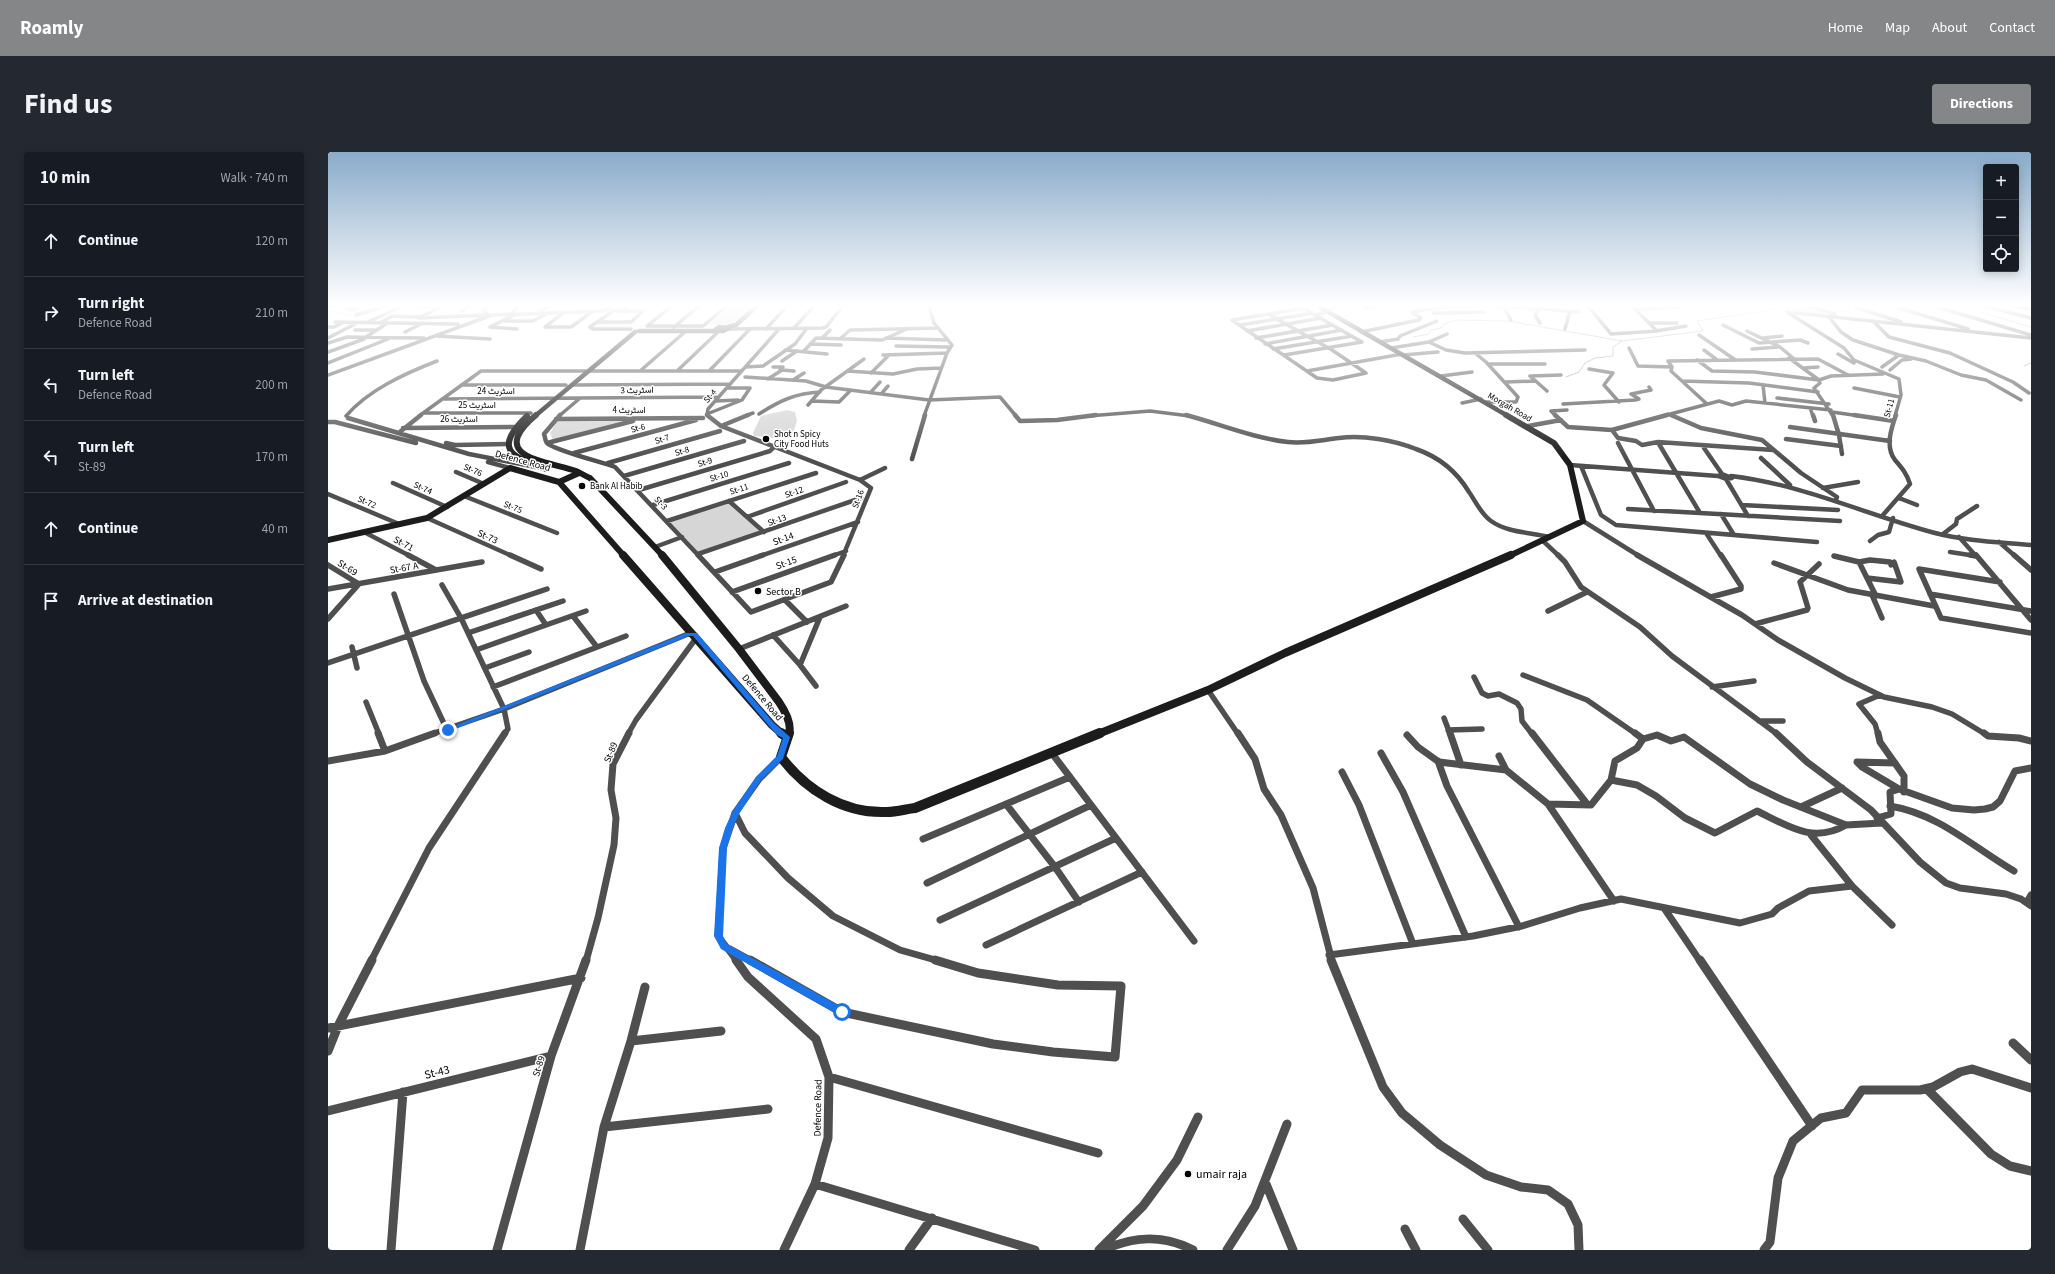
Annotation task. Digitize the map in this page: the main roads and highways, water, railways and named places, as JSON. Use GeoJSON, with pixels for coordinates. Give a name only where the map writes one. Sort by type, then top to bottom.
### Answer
{"type":"FeatureCollection","features":[{"type":"Feature","properties":{"kind":"waterway"},"geometry":{"type":"LineString","coordinates":[[1566,377],[1579,372],[1585,363],[1595,358],[1602,357]]}},
{"type":"Feature","properties":{"kind":"waterway"},"geometry":{"type":"LineString","coordinates":[[2024,366],[2031,363]]}},
{"type":"Feature","properties":{"kind":"place","name":"Shot n Spicy City Food Huts"},"geometry":{"type":"Point","coordinates":[766,439]}},
{"type":"Feature","properties":{"kind":"place","name":"Bank Al Habib"},"geometry":{"type":"Point","coordinates":[582,486]}},
{"type":"Feature","properties":{"kind":"place","name":"Sector B"},"geometry":{"type":"Point","coordinates":[758,591]}},
{"type":"Feature","properties":{"kind":"place","name":"umair raja"},"geometry":{"type":"Point","coordinates":[1188,1174]}}]}
